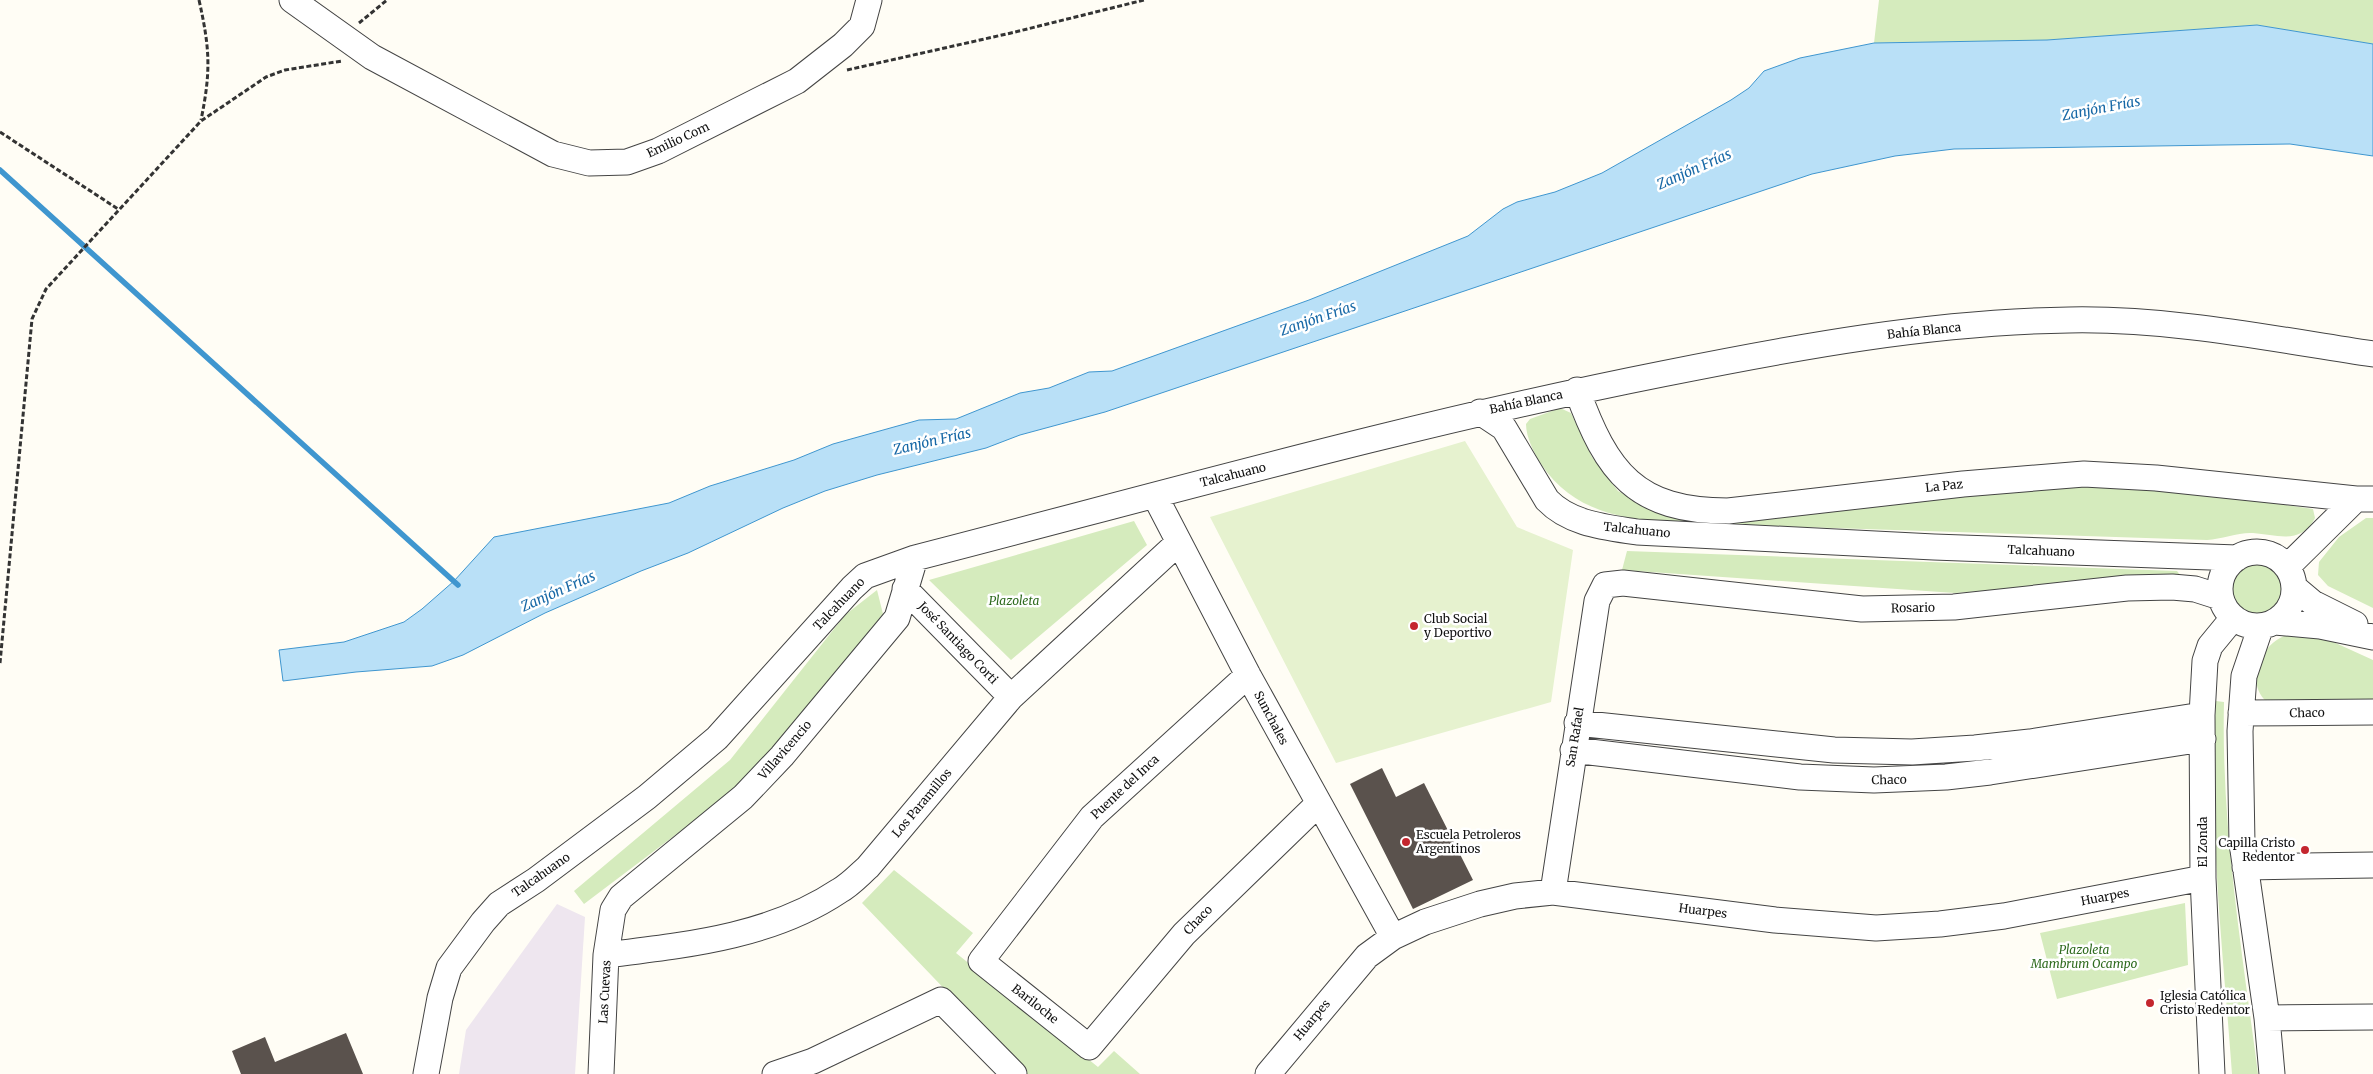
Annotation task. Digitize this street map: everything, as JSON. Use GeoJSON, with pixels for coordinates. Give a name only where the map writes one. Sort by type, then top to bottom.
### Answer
{"type":"FeatureCollection","features":[{"type":"Feature","properties":{"kind":"street","name":"Emilio Com"},"geometry":{"type":"LineString","coordinates":[[292,0],[372,57],[553,154],[589,163],[627,162],[658,151],[797,81],[843,45],[862,26],[869,0]]}},
{"type":"Feature","properties":{"kind":"street","name":"Bahía Blanca"},"geometry":{"type":"LineString","coordinates":[[1480,412],[1577,390],[1833,342],[1919,330],[2069,320],[2176,325],[2373,354]]}},
{"type":"Feature","properties":{"kind":"street","name":"La Paz"},"geometry":{"type":"LineString","coordinates":[[1577,390],[1591,429],[1613,465],[1629,483],[1662,502],[1701,510],[1728,511],[1963,484],[2084,474],[2156,478],[2364,499]]}},
{"type":"Feature","properties":{"kind":"street","name":"Talcahuano"},"geometry":{"type":"LineString","coordinates":[[426,1074],[440,998],[449,968],[483,922],[499,904],[536,880],[647,797],[717,738],[852,588],[865,576],[915,558],[1480,412],[1504,428],[1547,500],[1555,508],[1577,520],[1606,527],[1637,532],[1706,536],[2237,558]]}},
{"type":"Feature","properties":{"kind":"street","name":"Sunchales"},"geometry":{"type":"LineString","coordinates":[[1155,496],[1248,675],[1393,937]]}},
{"type":"Feature","properties":{"kind":"street"},"geometry":{"type":"LineString","coordinates":[[2272,1074],[2267,1018],[2245,867],[2242,824],[2241,713],[2244,676],[2268,624],[2290,607],[2290,577],[2364,499]]}},
{"type":"Feature","properties":{"kind":"street","name":"Los Paramillos"},"geometry":{"type":"LineString","coordinates":[[606,955],[697,943],[744,932],[804,911],[842,890],[868,867],[1011,697],[1178,543]]}},
{"type":"Feature","properties":{"kind":"street"},"geometry":{"type":"LineString","coordinates":[[2373,633],[2318,606],[2290,577],[2274,556],[2258,552],[2237,558],[2228,565],[2222,575],[2219,586],[2223,605],[2233,618],[2242,624],[2320,626],[2373,637]]}},
{"type":"Feature","properties":{"kind":"street","name":"Villavicencio"},"geometry":{"type":"LineString","coordinates":[[613,910],[621,897],[743,797],[782,756],[897,618],[915,558]]}},
{"type":"Feature","properties":{"kind":"street","name":"Rosario"},"geometry":{"type":"LineString","coordinates":[[1605,585],[1623,584],[1862,608],[1954,607],[2128,588],[2163,587],[2195,589],[2220,597]]}},
{"type":"Feature","properties":{"kind":"street","name":"San Rafael"},"geometry":{"type":"LineString","coordinates":[[1553,892],[1577,723],[1597,601],[1605,585]]}},
{"type":"Feature","properties":{"kind":"street","name":"José Santiago Corti"},"geometry":{"type":"LineString","coordinates":[[905,589],[1011,697]]}},
{"type":"Feature","properties":{"kind":"street","name":"El Zonda"},"geometry":{"type":"LineString","coordinates":[[2212,1074],[2203,878],[2205,661],[2210,646],[2233,618]]}},
{"type":"Feature","properties":{"kind":"street","name":"Puente del Inca"},"geometry":{"type":"LineString","coordinates":[[981,961],[1092,817],[1248,675]]}},
{"type":"Feature","properties":{"kind":"street","name":"Chaco"},"geometry":{"type":"LineString","coordinates":[[2241,713],[2373,712]]}},
{"type":"Feature","properties":{"kind":"street"},"geometry":{"type":"LineString","coordinates":[[1577,723],[1834,750],[1912,752],[2203,727]]}},
{"type":"Feature","properties":{"kind":"street","name":"Chaco"},"geometry":{"type":"LineString","coordinates":[[1573,750],[1800,776],[1874,780],[1946,777],[1990,772],[2203,727]]}},
{"type":"Feature","properties":{"kind":"street","name":"Chaco"},"geometry":{"type":"LineString","coordinates":[[1089,1047],[1184,934],[1318,804]]}},
{"type":"Feature","properties":{"kind":"street"},"geometry":{"type":"LineString","coordinates":[[2245,867],[2373,865]]}},
{"type":"Feature","properties":{"kind":"street","name":"Huarpes"},"geometry":{"type":"LineString","coordinates":[[1268,1074],[1367,956],[1393,937],[1425,922],[1480,904],[1515,896],[1553,892],[1774,920],[1876,928],[1940,924],[2004,916],[2203,878]]}},
{"type":"Feature","properties":{"kind":"street","name":"Las Cuevas"},"geometry":{"type":"LineString","coordinates":[[601,1074],[606,955],[613,910]]}},
{"type":"Feature","properties":{"kind":"street","name":"Bariloche"},"geometry":{"type":"LineString","coordinates":[[981,961],[1089,1047]]}},
{"type":"Feature","properties":{"kind":"street"},"geometry":{"type":"LineString","coordinates":[[775,1074],[814,1061],[941,1000],[1014,1074]]}},
{"type":"Feature","properties":{"kind":"street"},"geometry":{"type":"LineString","coordinates":[[2267,1018],[2373,1017]]}},
{"type":"Feature","properties":{"kind":"path"},"geometry":{"type":"LineString","coordinates":[[199,0],[209,44],[209,84],[201,121]]}},
{"type":"Feature","properties":{"kind":"path"},"geometry":{"type":"LineString","coordinates":[[343,36],[387,0]]}},
{"type":"Feature","properties":{"kind":"path"},"geometry":{"type":"LineString","coordinates":[[846,70],[1011,34],[1144,0]]}},
{"type":"Feature","properties":{"kind":"path"},"geometry":{"type":"LineString","coordinates":[[0,663],[32,319],[46,289],[201,121],[266,77],[285,70],[372,57]]}},
{"type":"Feature","properties":{"kind":"path"},"geometry":{"type":"LineString","coordinates":[[0,132],[118,209]]}},
{"type":"Feature","properties":{"kind":"shaded area"},"geometry":{"type":"Polygon","coordinates":[[[557,904],[585,917],[575,1074],[459,1074],[466,1030],[557,904]]]}},
{"type":"Feature","properties":{"kind":"green space"},"geometry":{"type":"Polygon","coordinates":[[[1879,0],[2373,0],[2373,44],[2257,25],[2047,40],[1874,43],[1879,0]]]}},
{"type":"Feature","properties":{"kind":"green space"},"geometry":{"type":"Polygon","coordinates":[[[1560,408],[1571,413],[1592,457],[1618,491],[1647,507],[2078,484],[2198,492],[2313,509],[2315,518],[2303,532],[2296,535],[2280,536],[2248,533],[2207,540],[1711,524],[1639,519],[1595,508],[1575,498],[1557,483],[1541,464],[1531,445],[1526,424],[1530,419],[1560,408]]]}},
{"type":"Feature","properties":{"kind":"green space","name":"Club Social y Deportivo"},"geometry":{"type":"Polygon","coordinates":[[[1465,441],[1517,527],[1573,550],[1551,702],[1336,763],[1210,517],[1465,441]]]}},
{"type":"Feature","properties":{"kind":"green space"},"geometry":{"type":"Polygon","coordinates":[[[2366,518],[2373,518],[2373,608],[2328,586],[2318,575],[2319,562],[2339,537],[2366,518]]]}},
{"type":"Feature","properties":{"kind":"green space","name":"Plazoleta"},"geometry":{"type":"Polygon","coordinates":[[[1134,521],[1147,545],[1011,660],[929,580],[1134,521]]]}},
{"type":"Feature","properties":{"kind":"green space"},"geometry":{"type":"Polygon","coordinates":[[[1627,551],[2177,571],[2181,576],[1955,593],[1622,570],[1627,551]]]}},
{"type":"Feature","properties":{"kind":"green space"},"geometry":{"type":"Polygon","coordinates":[[[2251,560],[2263,560],[2278,568],[2286,583],[2286,595],[2278,610],[2263,618],[2251,618],[2236,610],[2228,595],[2228,583],[2236,568],[2251,560]]]}},
{"type":"Feature","properties":{"kind":"green space"},"geometry":{"type":"Polygon","coordinates":[[[877,590],[883,614],[752,777],[584,904],[574,891],[730,760],[845,615],[877,590]]]}},
{"type":"Feature","properties":{"kind":"green space"},"geometry":{"type":"Polygon","coordinates":[[[2290,634],[2329,640],[2373,660],[2373,700],[2267,702],[2260,693],[2257,684],[2256,673],[2259,663],[2271,645],[2280,638],[2290,634]]]}},
{"type":"Feature","properties":{"kind":"green space"},"geometry":{"type":"Polygon","coordinates":[[[2216,701],[2224,702],[2224,749],[2229,842],[2239,935],[2258,1074],[2232,1074],[2215,841],[2214,748],[2216,701]]]}},
{"type":"Feature","properties":{"kind":"green space"},"geometry":{"type":"Polygon","coordinates":[[[894,870],[973,933],[956,953],[1098,1067],[1114,1051],[1140,1074],[1026,1074],[862,903],[894,870]]]}},
{"type":"Feature","properties":{"kind":"green space","name":"Plazoleta Mambrum Ocampo"},"geometry":{"type":"Polygon","coordinates":[[[2185,903],[2188,965],[2057,999],[2040,933],[2185,903]]]}},
{"type":"Feature","properties":{"kind":"water","name":"Zanjón Frías"},"geometry":{"type":"Polygon","coordinates":[[[2257,25],[2373,44],[2373,156],[2290,144],[1954,149],[1895,156],[1812,174],[1105,412],[1020,435],[986,448],[877,475],[825,491],[783,508],[688,553],[641,571],[545,613],[463,655],[432,666],[356,672],[283,681],[279,650],[344,642],[404,622],[454,581],[494,537],[669,503],[710,486],[794,460],[833,444],[919,420],[956,419],[1020,393],[1049,388],[1089,372],[1112,371],[1309,300],[1468,236],[1503,209],[1517,202],[1555,192],[1602,173],[1731,100],[1749,88],[1764,71],[1800,58],[1874,43],[2047,40],[2257,25]]]}},
{"type":"Feature","properties":{"kind":"building"},"geometry":{"type":"Polygon","coordinates":[[[1382,768],[1396,797],[1424,783],[1473,880],[1413,909],[1350,784],[1382,768]]]}},
{"type":"Feature","properties":{"kind":"building"},"geometry":{"type":"Polygon","coordinates":[[[346,1033],[363,1074],[241,1074],[232,1051],[265,1037],[275,1062],[346,1033]]]}},
{"type":"Feature","properties":{"kind":"waterway"},"geometry":{"type":"LineString","coordinates":[[0,170],[458,585]]}},
{"type":"Feature","properties":{"kind":"place","name":"Club Social y Deportivo"},"geometry":{"type":"Point","coordinates":[1414,626]}},
{"type":"Feature","properties":{"kind":"place","name":"Escuela Petroleros Argentinos"},"geometry":{"type":"Point","coordinates":[1406,842]}},
{"type":"Feature","properties":{"kind":"place","name":"Capilla Cristo Redentor"},"geometry":{"type":"Point","coordinates":[2305,850]}},
{"type":"Feature","properties":{"kind":"place","name":"Iglesia Católica Cristo Redentor"},"geometry":{"type":"Point","coordinates":[2150,1003]}}]}
